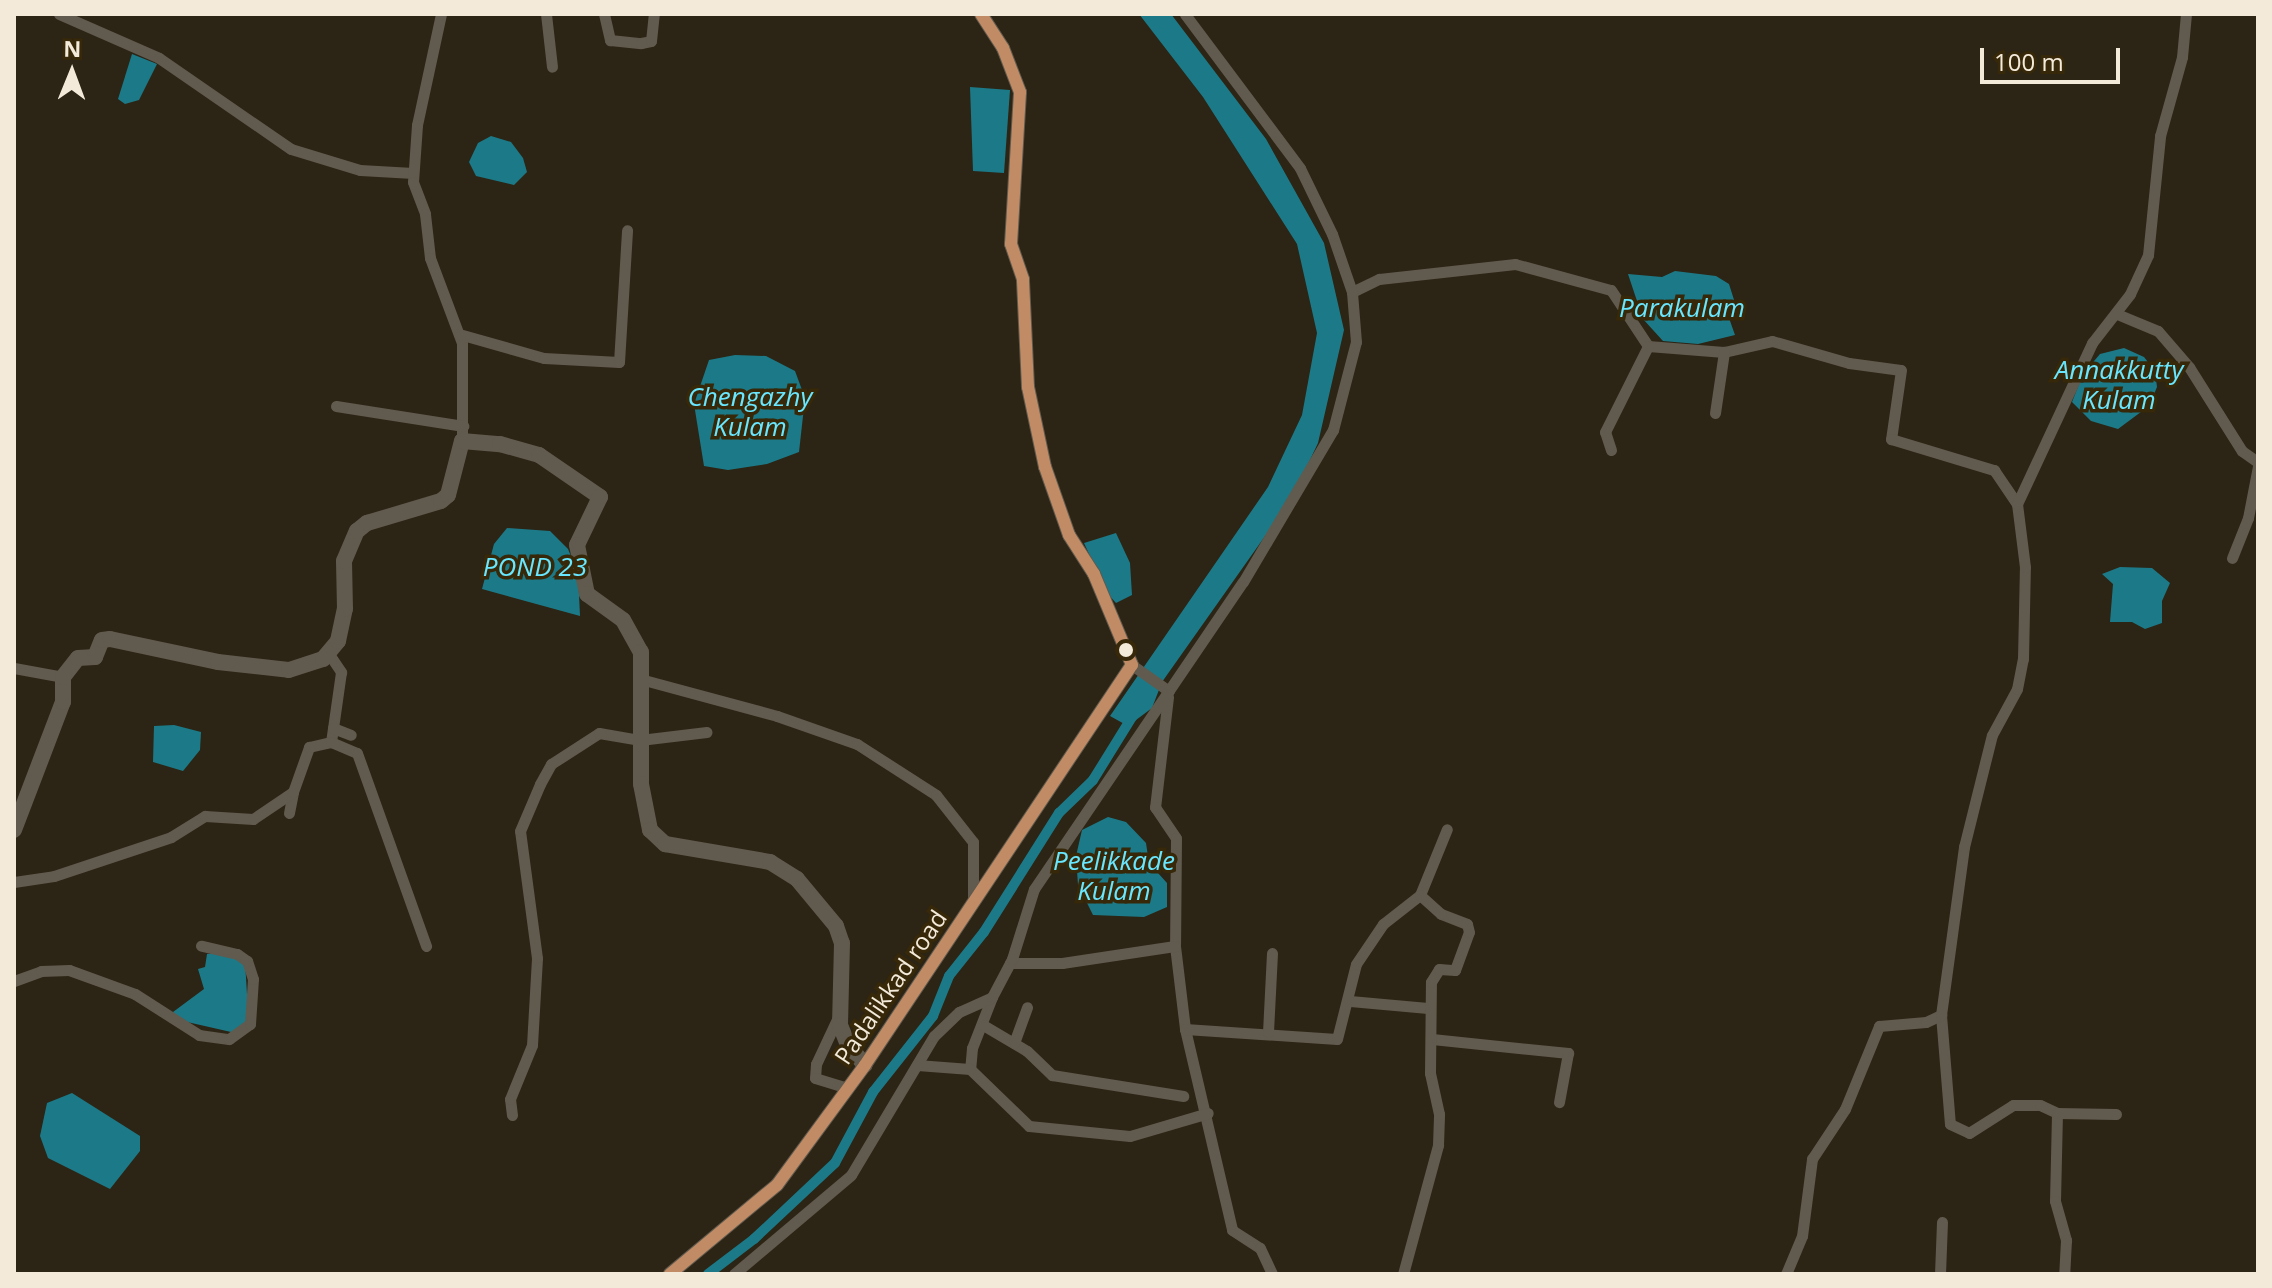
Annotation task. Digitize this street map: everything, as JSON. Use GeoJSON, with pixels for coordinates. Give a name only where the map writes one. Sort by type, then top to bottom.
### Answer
{"type":"FeatureCollection","features":[{"type":"Feature","properties":{"kind":"main road"},"geometry":{"type":"LineString","coordinates":[[14,830],[63,702],[63,677],[78,658],[95,657],[106,639],[218,662],[289,670],[329,654],[337,647],[345,609],[344,561],[357,531],[367,523],[441,501],[448,495],[462,433],[539,455],[598,493],[598,504],[577,541],[587,594],[632,630],[644,680],[640,740],[642,796],[656,838],[678,848],[755,858],[784,868],[836,926],[842,943],[839,1014],[848,1045],[865,1065]]}},
{"type":"Feature","properties":{"kind":"street"},"geometry":{"type":"LineString","coordinates":[[59,14],[159,58],[291,149],[360,170],[413,173]]}},
{"type":"Feature","properties":{"kind":"street"},"geometry":{"type":"LineString","coordinates":[[336,406],[462,433],[459,334],[430,258],[413,173],[417,125],[441,14]]}},
{"type":"Feature","properties":{"kind":"street"},"geometry":{"type":"LineString","coordinates":[[546,14],[552,67]]}},
{"type":"Feature","properties":{"kind":"street"},"geometry":{"type":"LineString","coordinates":[[604,14],[610,40],[641,43],[651,41],[654,14]]}},
{"type":"Feature","properties":{"kind":"street"},"geometry":{"type":"LineString","coordinates":[[981,14],[1003,48],[1020,92],[1011,244],[1023,279],[1028,387],[1045,467],[1069,535],[1094,574],[1132,665],[1169,691]]}},
{"type":"Feature","properties":{"kind":"street"},"geometry":{"type":"LineString","coordinates":[[970,1069],[972,1048],[992,997],[1010,963],[1034,889],[1251,569],[1333,430],[1356,342],[1352,292],[1332,234],[1300,168],[1185,14]]}},
{"type":"Feature","properties":{"kind":"street"},"geometry":{"type":"LineString","coordinates":[[2017,504],[2092,343],[2117,314],[2148,255],[2160,136],[2182,57],[2186,14]]}},
{"type":"Feature","properties":{"kind":"street"},"geometry":{"type":"LineString","coordinates":[[459,334],[544,358],[619,362],[627,230]]}},
{"type":"Feature","properties":{"kind":"street"},"geometry":{"type":"LineString","coordinates":[[1352,292],[1379,279],[1515,264],[1611,290],[1648,346]]}},
{"type":"Feature","properties":{"kind":"street"},"geometry":{"type":"LineString","coordinates":[[2117,314],[2158,331],[2189,367],[2256,463],[2248,518],[2232,558]]}},
{"type":"Feature","properties":{"kind":"street"},"geometry":{"type":"LineString","coordinates":[[1648,346],[1724,352],[1772,341],[1849,363],[1901,370],[1891,439],[1994,470],[2017,504],[2025,567],[2023,659],[2017,689],[1992,735],[1964,847],[1941,1015],[1950,1124],[1969,1133],[2013,1105],[2040,1105],[2057,1113],[2116,1114]]}},
{"type":"Feature","properties":{"kind":"street"},"geometry":{"type":"LineString","coordinates":[[1611,450],[1605,432],[1648,346]]}},
{"type":"Feature","properties":{"kind":"street"},"geometry":{"type":"LineString","coordinates":[[1715,413],[1724,352]]}},
{"type":"Feature","properties":{"kind":"street"},"geometry":{"type":"LineString","coordinates":[[329,654],[341,672],[331,742]]}},
{"type":"Feature","properties":{"kind":"street","name":"Padalikkad road"},"geometry":{"type":"LineString","coordinates":[[670,1274],[777,1185],[865,1065],[1132,665]]}},
{"type":"Feature","properties":{"kind":"street"},"geometry":{"type":"LineString","coordinates":[[14,668],[63,677]]}},
{"type":"Feature","properties":{"kind":"street"},"geometry":{"type":"LineString","coordinates":[[644,680],[777,716],[857,744],[936,795],[973,842],[973,903]]}},
{"type":"Feature","properties":{"kind":"street"},"geometry":{"type":"LineString","coordinates":[[1169,691],[1155,807],[1176,838],[1175,946],[1185,1029],[1208,1113],[1232,1230],[1260,1248],[1272,1274]]}},
{"type":"Feature","properties":{"kind":"street"},"geometry":{"type":"LineString","coordinates":[[333,728],[351,735]]}},
{"type":"Feature","properties":{"kind":"street"},"geometry":{"type":"LineString","coordinates":[[512,1115],[510,1099],[532,1045],[537,958],[520,831],[551,764],[599,733],[640,740],[707,732]]}},
{"type":"Feature","properties":{"kind":"street"},"geometry":{"type":"LineString","coordinates":[[289,813],[309,747],[331,742],[357,753],[426,946]]}},
{"type":"Feature","properties":{"kind":"street"},"geometry":{"type":"LineString","coordinates":[[14,882],[54,876],[171,837],[205,816],[253,819],[293,792]]}},
{"type":"Feature","properties":{"kind":"street"},"geometry":{"type":"LineString","coordinates":[[1185,1029],[1268,1032],[1337,1039],[1350,1001],[1356,964],[1383,924],[1420,895],[1447,829]]}},
{"type":"Feature","properties":{"kind":"street"},"geometry":{"type":"LineString","coordinates":[[1403,1274],[1438,1145],[1428,1008],[1435,974],[1455,970],[1469,932],[1467,924],[1441,914],[1420,895]]}},
{"type":"Feature","properties":{"kind":"street"},"geometry":{"type":"LineString","coordinates":[[14,981],[41,971],[69,970],[135,994],[199,1035],[229,1039],[250,1024],[253,979],[247,961],[237,954],[201,946]]}},
{"type":"Feature","properties":{"kind":"street"},"geometry":{"type":"LineString","coordinates":[[1010,963],[1062,963],[1175,946]]}},
{"type":"Feature","properties":{"kind":"street"},"geometry":{"type":"LineString","coordinates":[[1268,1032],[1272,953]]}},
{"type":"Feature","properties":{"kind":"street"},"geometry":{"type":"LineString","coordinates":[[734,1274],[851,1175],[934,1036],[959,1012],[992,997]]}},
{"type":"Feature","properties":{"kind":"street"},"geometry":{"type":"LineString","coordinates":[[1350,1001],[1428,1008]]}},
{"type":"Feature","properties":{"kind":"street"},"geometry":{"type":"LineString","coordinates":[[1014,1043],[1027,1007]]}},
{"type":"Feature","properties":{"kind":"street"},"geometry":{"type":"LineString","coordinates":[[839,1014],[816,1064],[815,1078],[848,1088]]}},
{"type":"Feature","properties":{"kind":"street"},"geometry":{"type":"LineString","coordinates":[[1786,1274],[1802,1236],[1812,1159],[1845,1109],[1864,1050],[1879,1026],[1926,1022],[1941,1015]]}},
{"type":"Feature","properties":{"kind":"street"},"geometry":{"type":"LineString","coordinates":[[983,1025],[1014,1043],[1052,1075],[1183,1096]]}},
{"type":"Feature","properties":{"kind":"street"},"geometry":{"type":"LineString","coordinates":[[1432,1039],[1568,1053],[1559,1102]]}},
{"type":"Feature","properties":{"kind":"street"},"geometry":{"type":"LineString","coordinates":[[917,1065],[970,1069],[1029,1126],[1053,1132],[1130,1136],[1208,1113]]}},
{"type":"Feature","properties":{"kind":"street"},"geometry":{"type":"LineString","coordinates":[[2057,1113],[2055,1201],[2066,1240],[2064,1274]]}},
{"type":"Feature","properties":{"kind":"street"},"geometry":{"type":"LineString","coordinates":[[1940,1274],[1942,1222]]}},
{"type":"Feature","properties":{"kind":"water"},"geometry":{"type":"Polygon","coordinates":[[[1139,14],[1171,14],[1266,139],[1324,243],[1344,330],[1318,443],[1292,498],[1162,682],[1152,708],[1128,726],[1110,716],[1268,487],[1302,415],[1317,333],[1297,244],[1203,97],[1139,14]]]}},
{"type":"Feature","properties":{"kind":"water"},"geometry":{"type":"Polygon","coordinates":[[[132,54],[157,64],[139,100],[125,104],[118,99],[132,54]]]}},
{"type":"Feature","properties":{"kind":"water"},"geometry":{"type":"Polygon","coordinates":[[[970,87],[1010,90],[1004,173],[973,171],[970,87]]]}},
{"type":"Feature","properties":{"kind":"water"},"geometry":{"type":"Polygon","coordinates":[[[491,136],[511,142],[523,158],[527,172],[514,185],[476,176],[469,162],[478,143],[491,136]]]}},
{"type":"Feature","properties":{"kind":"water","name":"Parakulam"},"geometry":{"type":"Polygon","coordinates":[[[1675,271],[1716,276],[1729,284],[1735,303],[1729,318],[1735,335],[1698,344],[1663,341],[1643,319],[1628,274],[1662,277],[1675,271]]]}},
{"type":"Feature","properties":{"kind":"water","name":"Annakkutty Kulam"},"geometry":{"type":"Polygon","coordinates":[[[2124,348],[2144,357],[2155,371],[2157,387],[2149,406],[2118,429],[2091,421],[2072,402],[2083,374],[2100,354],[2124,348]]]}},
{"type":"Feature","properties":{"kind":"water","name":"Chengazhy Kulam"},"geometry":{"type":"Polygon","coordinates":[[[735,355],[766,356],[795,371],[805,398],[799,452],[767,464],[728,470],[704,466],[694,404],[709,360],[735,355]]]}},
{"type":"Feature","properties":{"kind":"water","name":"POND 23"},"geometry":{"type":"Polygon","coordinates":[[[507,528],[550,531],[568,549],[578,573],[580,616],[482,589],[494,544],[507,528]]]}},
{"type":"Feature","properties":{"kind":"water"},"geometry":{"type":"Polygon","coordinates":[[[1116,533],[1130,563],[1132,595],[1116,603],[1107,593],[1084,543],[1116,533]]]}},
{"type":"Feature","properties":{"kind":"water"},"geometry":{"type":"Polygon","coordinates":[[[2120,567],[2152,568],[2170,583],[2162,601],[2162,623],[2145,629],[2132,622],[2110,622],[2113,584],[2102,574],[2120,567]]]}},
{"type":"Feature","properties":{"kind":"water"},"geometry":{"type":"Polygon","coordinates":[[[174,725],[201,732],[200,750],[183,771],[153,762],[154,726],[174,725]]]}},
{"type":"Feature","properties":{"kind":"water","name":"Peelikkade Kulam"},"geometry":{"type":"Polygon","coordinates":[[[1108,817],[1126,822],[1146,843],[1149,863],[1167,883],[1167,907],[1144,917],[1093,915],[1078,885],[1076,856],[1082,830],[1108,817]]]}},
{"type":"Feature","properties":{"kind":"water"},"geometry":{"type":"Polygon","coordinates":[[[215,953],[245,961],[249,1027],[231,1032],[174,1019],[173,1012],[204,989],[198,969],[205,967],[207,954],[215,953]]]}},
{"type":"Feature","properties":{"kind":"water"},"geometry":{"type":"Polygon","coordinates":[[[72,1093],[140,1136],[140,1151],[110,1189],[48,1158],[40,1136],[47,1103],[72,1093]]]}},
{"type":"Feature","properties":{"kind":"waterway"},"geometry":{"type":"LineString","coordinates":[[708,1274],[754,1239],[835,1163],[873,1092],[933,1016],[949,976],[984,932],[1059,813],[1093,780],[1134,714]]}},
{"type":"Feature","properties":{"kind":"transit line"},"geometry":{"type":"LineString","coordinates":[[670,1274],[777,1185],[865,1065],[1132,665],[1094,574],[1069,535],[1045,467],[1028,387],[1023,279],[1011,244],[1020,92],[1003,48],[981,14]]}}]}
